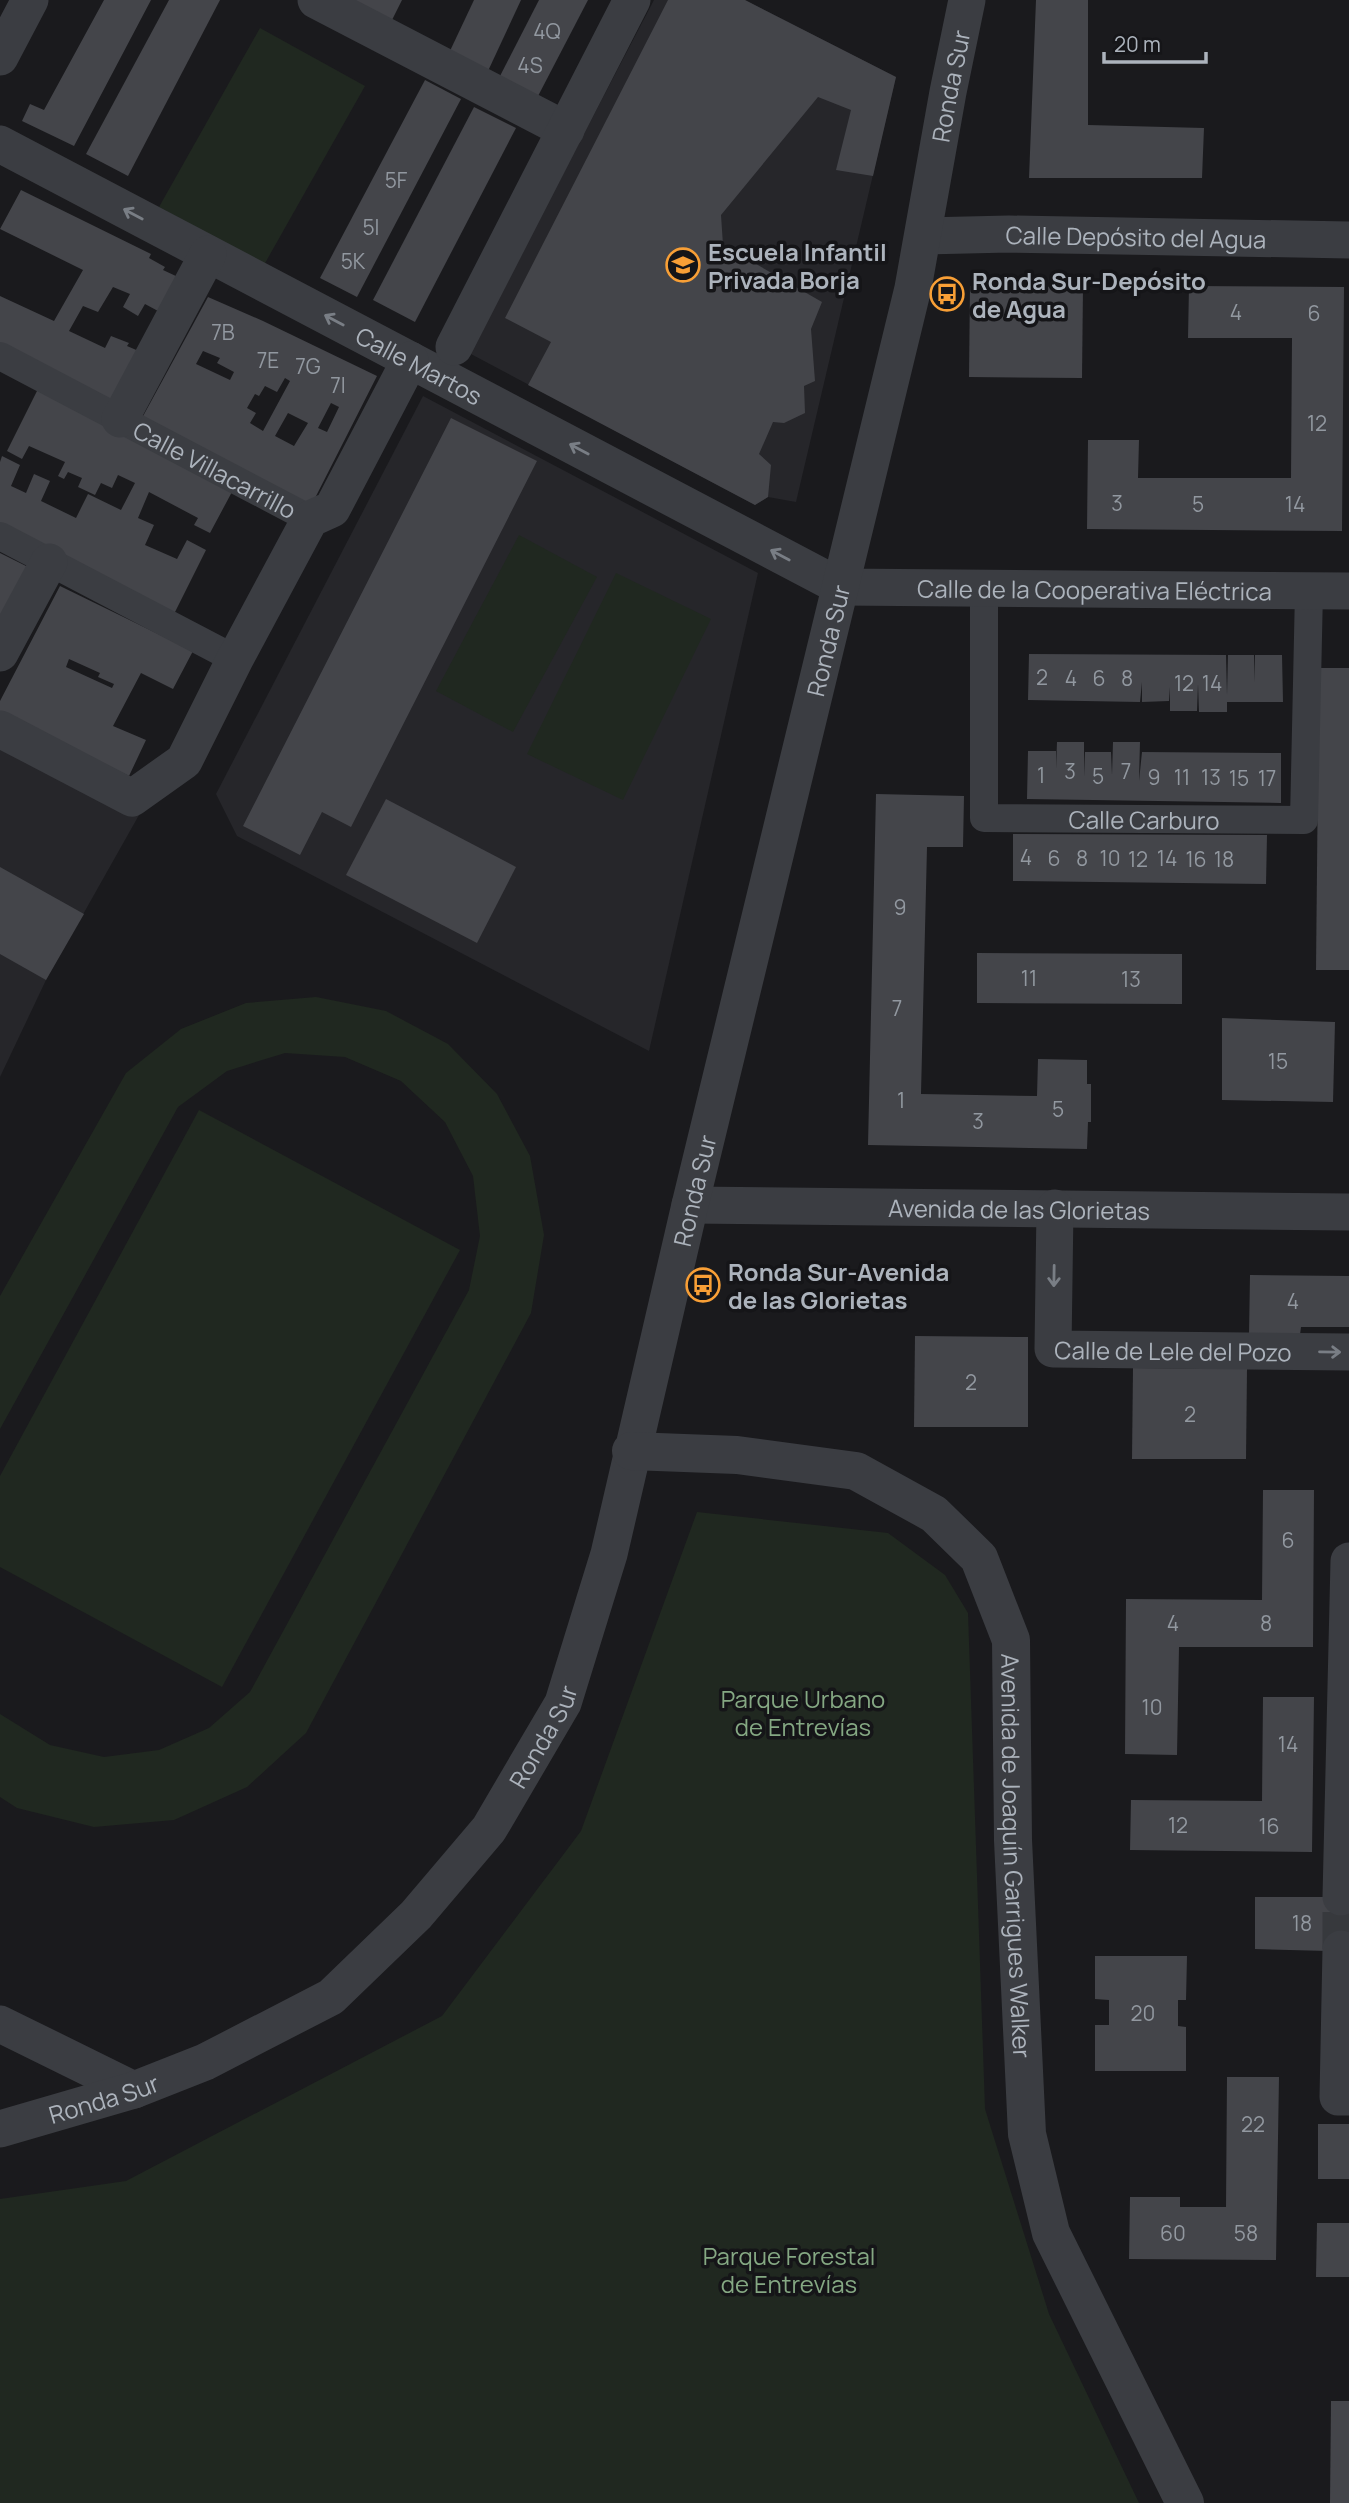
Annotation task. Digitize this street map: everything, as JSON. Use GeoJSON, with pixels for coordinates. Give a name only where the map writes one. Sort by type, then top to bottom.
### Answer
{"type":"FeatureCollection","features":[{"type":"Feature","properties":{"kind":"street"},"geometry":{"type":"LineString","coordinates":[[1,53],[30,0]]}},
{"type":"Feature","properties":{"kind":"street"},"geometry":{"type":"LineString","coordinates":[[316,0],[566,130]]}},
{"type":"Feature","properties":{"kind":"street","name":"Calle Martos"},"geometry":{"type":"LineString","coordinates":[[454,347],[632,0]]}},
{"type":"Feature","properties":{"kind":"street","name":"Ronda Sur"},"geometry":{"type":"LineString","coordinates":[[0,2129],[134,2090],[205,2062],[331,1997],[416,1915],[489,1829],[563,1703],[609,1554],[690,1205],[841,587],[924,236],[948,92],[967,0]]}},
{"type":"Feature","properties":{"kind":"street","name":"Calle Martos"},"geometry":{"type":"LineString","coordinates":[[0,144],[841,587]]}},
{"type":"Feature","properties":{"kind":"street","name":"Calle Depósito del Agua"},"geometry":{"type":"LineString","coordinates":[[924,236],[1009,234],[1349,240]]}},
{"type":"Feature","properties":{"kind":"street","name":"Calle Villacarrillo"},"geometry":{"type":"LineString","coordinates":[[120,419],[208,254]]}},
{"type":"Feature","properties":{"kind":"street","name":"Calle Villacarrillo"},"geometry":{"type":"LineString","coordinates":[[0,356],[310,519]]}},
{"type":"Feature","properties":{"kind":"street","name":"Calle Villacarrillo"},"geometry":{"type":"LineString","coordinates":[[0,729],[132,798],[184,761],[310,519],[332,509],[410,360]]}},
{"type":"Feature","properties":{"kind":"street"},"geometry":{"type":"LineString","coordinates":[[0,536],[235,659]]}},
{"type":"Feature","properties":{"kind":"street"},"geometry":{"type":"LineString","coordinates":[[0,653],[48,562]]}},
{"type":"Feature","properties":{"kind":"street","name":"Calle de la Cooperativa Eléctrica"},"geometry":{"type":"LineString","coordinates":[[841,587],[1349,591]]}},
{"type":"Feature","properties":{"kind":"street","name":"Calle Carburo"},"geometry":{"type":"LineString","coordinates":[[984,588],[984,818],[1081,819],[1304,820],[1309,591]]}},
{"type":"Feature","properties":{"kind":"street","name":"Avenida de las Glorietas"},"geometry":{"type":"LineString","coordinates":[[690,1205],[1349,1212]]}},
{"type":"Feature","properties":{"kind":"street","name":"Calle de Lele del Pozo"},"geometry":{"type":"LineString","coordinates":[[1055,1208],[1053,1349],[1349,1352]]}},
{"type":"Feature","properties":{"kind":"street","name":"Avenida de Joaquín Garrigues Walker"},"geometry":{"type":"LineString","coordinates":[[631,1451],[737,1455],[856,1471],[934,1514],[979,1558],[1012,1640],[1013,1840],[1027,2134],[1051,2233],[1185,2503]]}},
{"type":"Feature","properties":{"kind":"street"},"geometry":{"type":"LineString","coordinates":[[1341,1897],[1349,1561]]}},
{"type":"Feature","properties":{"kind":"street"},"geometry":{"type":"LineString","coordinates":[[1341,1949],[1338,2097],[1349,2097]]}},
{"type":"Feature","properties":{"kind":"street"},"geometry":{"type":"LineString","coordinates":[[0,2024],[134,2090]]}},
{"type":"Feature","properties":{"kind":"shaded area","name":"Escuela Infantil Privada Borja"},"geometry":{"type":"Polygon","coordinates":[[[654,0],[745,0],[896,77],[796,502],[768,497],[755,505],[469,353],[654,0]]]}},
{"type":"Feature","properties":{"kind":"shaded area"},"geometry":{"type":"Polygon","coordinates":[[[423,396],[758,573],[649,1051],[237,836],[216,794],[423,396]]]}},
{"type":"Feature","properties":{"kind":"shaded area"},"geometry":{"type":"Polygon","coordinates":[[[0,742],[139,815],[46,980],[0,1077],[0,742]]]}},
{"type":"Feature","properties":{"kind":"green space"},"geometry":{"type":"Polygon","coordinates":[[[260,28],[365,86],[264,265],[159,207],[260,28]]]}},
{"type":"Feature","properties":{"kind":"green space"},"geometry":{"type":"Polygon","coordinates":[[[519,535],[597,577],[513,732],[436,691],[519,535]]]}},
{"type":"Feature","properties":{"kind":"green space"},"geometry":{"type":"Polygon","coordinates":[[[616,573],[711,619],[623,800],[527,754],[616,573]]]}},
{"type":"Feature","properties":{"kind":"green space"},"geometry":{"type":"Polygon","coordinates":[[[316,997],[386,1011],[448,1044],[497,1094],[530,1156],[544,1235],[531,1313],[306,1733],[247,1787],[174,1820],[94,1827],[17,1808],[0,1797],[0,1714],[50,1745],[104,1757],[159,1750],[209,1728],[250,1692],[469,1290],[480,1236],[473,1176],[445,1122],[401,1081],[345,1057],[285,1053],[227,1071],[178,1107],[0,1429],[0,1296],[126,1073],[181,1029],[246,1003],[316,997]]]}},
{"type":"Feature","properties":{"kind":"green space"},"geometry":{"type":"Polygon","coordinates":[[[199,1110],[460,1250],[222,1687],[0,1567],[0,1476],[199,1110]]]}},
{"type":"Feature","properties":{"kind":"green space"},"geometry":{"type":"Polygon","coordinates":[[[697,1512],[888,1533],[945,1575],[968,1613],[985,2109],[1049,2314],[1139,2503],[0,2503],[0,2199],[126,2181],[442,2016],[581,1831],[697,1512]]]}},
{"type":"Feature","properties":{"kind":"building"},"geometry":{"type":"Polygon","coordinates":[[[104,0],[151,0],[74,146],[22,121],[30,104],[44,110],[104,0]]]}},
{"type":"Feature","properties":{"kind":"building"},"geometry":{"type":"Polygon","coordinates":[[[169,0],[220,0],[128,176],[86,154],[169,0]]]}},
{"type":"Feature","properties":{"kind":"building"},"geometry":{"type":"Polygon","coordinates":[[[356,0],[402,0],[391,22],[355,3],[356,0]]]}},
{"type":"Feature","properties":{"kind":"building"},"geometry":{"type":"Polygon","coordinates":[[[474,0],[521,0],[488,71],[449,53],[474,0]]]}},
{"type":"Feature","properties":{"kind":"building"},"geometry":{"type":"Polygon","coordinates":[[[539,0],[588,0],[537,98],[499,78],[539,0]]]}},
{"type":"Feature","properties":{"kind":"building","name":"Escuela Infantil Privada Borja"},"geometry":{"type":"Polygon","coordinates":[[[668,0],[745,0],[896,77],[873,176],[836,170],[851,110],[818,97],[721,215],[723,245],[822,302],[811,329],[815,381],[804,386],[805,413],[784,423],[773,422],[759,454],[771,465],[768,497],[755,505],[528,385],[551,342],[505,318],[668,0]]]}},
{"type":"Feature","properties":{"kind":"building"},"geometry":{"type":"Polygon","coordinates":[[[1036,0],[1088,0],[1088,125],[1204,128],[1202,178],[1029,178],[1036,0]]]}},
{"type":"Feature","properties":{"kind":"building"},"geometry":{"type":"Polygon","coordinates":[[[425,80],[461,99],[357,297],[320,278],[425,80]]]}},
{"type":"Feature","properties":{"kind":"building"},"geometry":{"type":"Polygon","coordinates":[[[474,107],[516,128],[415,322],[373,300],[474,107]]]}},
{"type":"Feature","properties":{"kind":"building"},"geometry":{"type":"Polygon","coordinates":[[[21,190],[151,254],[149,258],[165,267],[163,270],[178,277],[158,311],[145,304],[138,316],[123,307],[130,294],[113,287],[98,312],[83,306],[69,331],[105,348],[111,336],[129,343],[127,346],[141,352],[116,405],[0,345],[0,296],[54,321],[83,270],[0,229],[21,190]]]}},
{"type":"Feature","properties":{"kind":"building"},"geometry":{"type":"Polygon","coordinates":[[[970,286],[1083,287],[1082,378],[969,377],[970,286]]]}},
{"type":"Feature","properties":{"kind":"building"},"geometry":{"type":"Polygon","coordinates":[[[1189,286],[1344,287],[1342,531],[1087,529],[1088,440],[1139,440],[1138,478],[1291,478],[1292,338],[1188,338],[1189,286]]]}},
{"type":"Feature","properties":{"kind":"building"},"geometry":{"type":"Polygon","coordinates":[[[208,297],[377,376],[311,506],[142,418],[208,297]],[[203,351],[196,364],[230,380],[234,372],[217,363],[220,358],[203,351]],[[285,378],[277,392],[265,386],[259,396],[255,394],[247,408],[256,413],[250,423],[263,431],[290,381],[285,378]],[[331,403],[318,428],[327,432],[339,407],[331,403]],[[288,413],[275,436],[294,446],[308,423],[288,413]]]}},
{"type":"Feature","properties":{"kind":"building"},"geometry":{"type":"Polygon","coordinates":[[[38,389],[233,490],[210,533],[194,525],[198,518],[149,492],[138,518],[154,525],[145,545],[177,559],[187,540],[206,550],[174,614],[0,525],[2,456],[20,465],[11,486],[26,493],[34,474],[50,481],[41,501],[76,518],[88,494],[121,510],[135,483],[118,475],[112,488],[101,483],[95,495],[78,487],[82,478],[68,472],[64,479],[58,476],[65,462],[29,446],[22,459],[7,451],[38,389]]]}},
{"type":"Feature","properties":{"kind":"building"},"geometry":{"type":"Polygon","coordinates":[[[451,418],[537,461],[351,827],[322,812],[300,855],[243,826],[451,418]]]}},
{"type":"Feature","properties":{"kind":"building"},"geometry":{"type":"Polygon","coordinates":[[[0,553],[28,567],[0,620],[0,553]]]}},
{"type":"Feature","properties":{"kind":"building"},"geometry":{"type":"Polygon","coordinates":[[[60,586],[193,651],[173,689],[141,673],[113,726],[146,740],[129,776],[0,714],[0,701],[60,586]],[[69,659],[66,667],[112,688],[114,684],[98,677],[100,673],[69,659]]]}},
{"type":"Feature","properties":{"kind":"building"},"geometry":{"type":"Polygon","coordinates":[[[1029,654],[1226,655],[1227,695],[1228,655],[1254,655],[1254,682],[1255,655],[1282,655],[1283,702],[1227,702],[1227,712],[1199,712],[1198,684],[1197,711],[1170,711],[1170,687],[1169,701],[1142,702],[1142,682],[1140,702],[1028,700],[1029,654]]]}},
{"type":"Feature","properties":{"kind":"building"},"geometry":{"type":"Polygon","coordinates":[[[1319,668],[1349,668],[1349,970],[1316,970],[1319,668]]]}},
{"type":"Feature","properties":{"kind":"building"},"geometry":{"type":"Polygon","coordinates":[[[1057,742],[1084,742],[1084,777],[1085,752],[1111,752],[1112,775],[1113,742],[1140,742],[1139,781],[1142,752],[1281,753],[1281,803],[1027,799],[1028,751],[1056,751],[1056,769],[1057,742]]]}},
{"type":"Feature","properties":{"kind":"building"},"geometry":{"type":"Polygon","coordinates":[[[876,794],[964,796],[963,847],[927,847],[921,1094],[1037,1096],[1038,1059],[1087,1060],[1087,1084],[1091,1084],[1091,1122],[1088,1122],[1087,1149],[868,1145],[876,794]]]}},
{"type":"Feature","properties":{"kind":"building"},"geometry":{"type":"Polygon","coordinates":[[[386,799],[516,867],[477,943],[346,875],[386,799]]]}},
{"type":"Feature","properties":{"kind":"building"},"geometry":{"type":"Polygon","coordinates":[[[1013,834],[1267,835],[1266,884],[1013,881],[1013,834]]]}},
{"type":"Feature","properties":{"kind":"building"},"geometry":{"type":"Polygon","coordinates":[[[0,867],[84,914],[46,980],[0,954],[0,867]]]}},
{"type":"Feature","properties":{"kind":"building"},"geometry":{"type":"Polygon","coordinates":[[[977,953],[1182,954],[1182,1004],[977,1003],[977,953]]]}},
{"type":"Feature","properties":{"kind":"building"},"geometry":{"type":"Polygon","coordinates":[[[1222,1018],[1335,1022],[1333,1102],[1222,1100],[1222,1018]]]}},
{"type":"Feature","properties":{"kind":"building"},"geometry":{"type":"Polygon","coordinates":[[[1250,1275],[1349,1276],[1349,1327],[1301,1327],[1300,1335],[1249,1335],[1250,1275]]]}},
{"type":"Feature","properties":{"kind":"building"},"geometry":{"type":"Polygon","coordinates":[[[915,1336],[1028,1337],[1028,1427],[914,1427],[915,1336]]]}},
{"type":"Feature","properties":{"kind":"building"},"geometry":{"type":"Polygon","coordinates":[[[1133,1368],[1247,1369],[1246,1459],[1132,1459],[1133,1368]]]}},
{"type":"Feature","properties":{"kind":"building"},"geometry":{"type":"Polygon","coordinates":[[[1263,1490],[1314,1490],[1313,1647],[1179,1647],[1177,1755],[1125,1754],[1126,1599],[1262,1600],[1263,1490]]]}},
{"type":"Feature","properties":{"kind":"building"},"geometry":{"type":"Polygon","coordinates":[[[1263,1697],[1314,1697],[1312,1852],[1130,1850],[1131,1800],[1262,1801],[1263,1697]]]}},
{"type":"Feature","properties":{"kind":"building"},"geometry":{"type":"Polygon","coordinates":[[[1255,1897],[1349,1897],[1349,1949],[1255,1949],[1255,1897]]]}},
{"type":"Feature","properties":{"kind":"building"},"geometry":{"type":"Polygon","coordinates":[[[1095,1956],[1187,1956],[1186,2000],[1178,2000],[1178,2026],[1186,2027],[1186,2071],[1095,2071],[1095,2025],[1109,2025],[1109,2000],[1095,1999],[1095,1956]]]}},
{"type":"Feature","properties":{"kind":"building"},"geometry":{"type":"Polygon","coordinates":[[[1227,2077],[1279,2077],[1276,2260],[1129,2259],[1130,2197],[1180,2197],[1180,2207],[1226,2207],[1227,2077]]]}},
{"type":"Feature","properties":{"kind":"building"},"geometry":{"type":"Polygon","coordinates":[[[1318,2124],[1349,2124],[1349,2179],[1318,2179],[1318,2124]]]}},
{"type":"Feature","properties":{"kind":"building"},"geometry":{"type":"Polygon","coordinates":[[[1317,2223],[1349,2223],[1349,2277],[1316,2277],[1317,2223]]]}},
{"type":"Feature","properties":{"kind":"building"},"geometry":{"type":"Polygon","coordinates":[[[1331,2401],[1349,2401],[1349,2503],[1330,2503],[1331,2401]]]}},
{"type":"Feature","properties":{"kind":"tunnel"},"geometry":{"type":"LineString","coordinates":[[1341,1897],[1341,1949]]}},
{"type":"Feature","properties":{"kind":"place","name":"Escuela Infantil Privada Borja"},"geometry":{"type":"Point","coordinates":[683,265]}},
{"type":"Feature","properties":{"kind":"place","name":"Ronda Sur-Depósito de Agua"},"geometry":{"type":"Point","coordinates":[947,294]}},
{"type":"Feature","properties":{"kind":"place","name":"Ronda Sur-Avenida de las Glorietas"},"geometry":{"type":"Point","coordinates":[703,1285]}},
{"type":"Feature","properties":{"kind":"park label","name":"Parque Urbano de Entrevías"},"geometry":{"type":"Point","coordinates":[803,1712]}},
{"type":"Feature","properties":{"kind":"park label","name":"Parque Forestal de Entrevías"},"geometry":{"type":"Point","coordinates":[789,2269]}}]}
